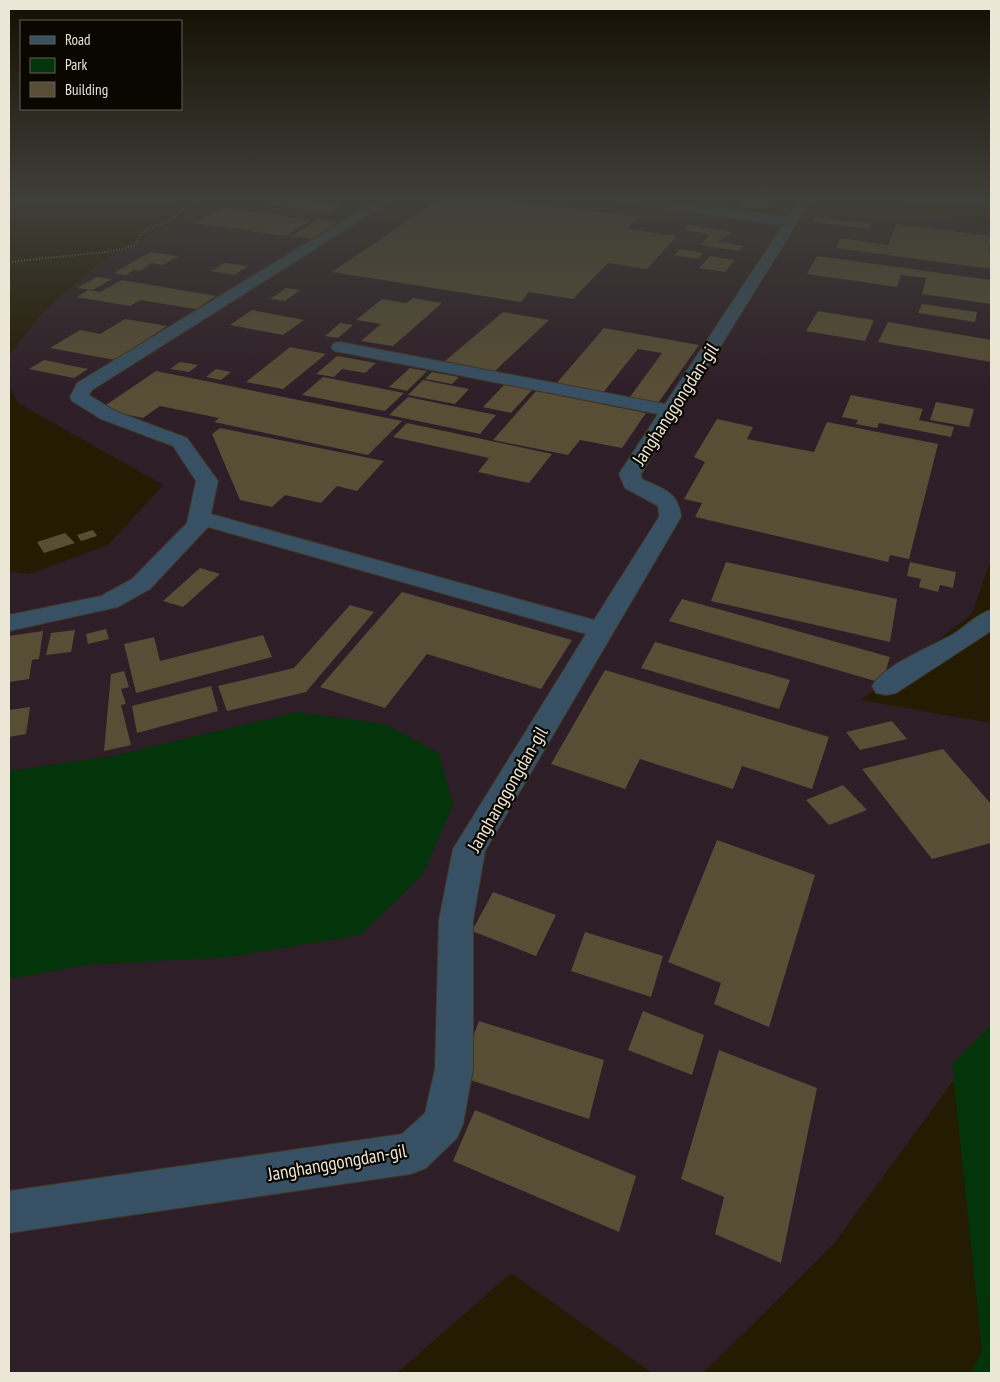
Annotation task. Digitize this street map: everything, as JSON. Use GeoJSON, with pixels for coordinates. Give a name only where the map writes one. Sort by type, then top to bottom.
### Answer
{"type":"FeatureCollection","features":[{"type":"Feature","properties":{"kind":"street"},"geometry":{"type":"LineString","coordinates":[[9,624],[109,602],[141,584],[198,525],[207,481],[180,442],[108,415],[79,397],[84,387],[284,263]]}},
{"type":"Feature","properties":{"kind":"street","name":"Janghanggongdan-gil"},"geometry":{"type":"LineString","coordinates":[[9,1212],[411,1153],[443,1124],[454,1069],[456,920],[469,850],[670,518],[669,504],[659,496],[633,483],[630,474],[764,263]]}},
{"type":"Feature","properties":{"kind":"street"},"geometry":{"type":"LineString","coordinates":[[340,348],[670,411]]}},
{"type":"Feature","properties":{"kind":"street"},"geometry":{"type":"LineString","coordinates":[[200,518],[602,631]]}},
{"type":"Feature","properties":{"kind":"street"},"geometry":{"type":"LineString","coordinates":[[886,686],[898,676],[976,633],[991,618]]}},
{"type":"Feature","properties":{"kind":"shaded area"},"geometry":{"type":"Polygon","coordinates":[[[98,263],[991,263],[991,559],[972,614],[861,700],[991,723],[991,1029],[833,1245],[703,1373],[652,1373],[511,1273],[397,1373],[9,1373],[9,571],[29,574],[108,545],[163,485],[18,403],[9,387],[9,356],[41,314],[98,263]]]}},
{"type":"Feature","properties":{"kind":"green space"},"geometry":{"type":"Polygon","coordinates":[[[297,712],[385,724],[439,753],[453,805],[423,874],[361,935],[228,957],[86,965],[9,979],[9,771],[113,756],[297,712]]]}},
{"type":"Feature","properties":{"kind":"green space"},"geometry":{"type":"Polygon","coordinates":[[[991,1025],[991,1373],[971,1373],[982,1351],[952,1064],[991,1025]]]}},
{"type":"Feature","properties":{"kind":"building"},"geometry":{"type":"Polygon","coordinates":[[[130,263],[151,263],[140,271],[134,270],[126,275],[114,273],[130,263]]]}},
{"type":"Feature","properties":{"kind":"building"},"geometry":{"type":"Polygon","coordinates":[[[224,263],[248,266],[234,275],[211,271],[224,263]]]}},
{"type":"Feature","properties":{"kind":"building"},"geometry":{"type":"Polygon","coordinates":[[[344,263],[608,263],[573,299],[529,292],[521,302],[332,272],[344,263]]]}},
{"type":"Feature","properties":{"kind":"building"},"geometry":{"type":"Polygon","coordinates":[[[611,263],[652,263],[647,269],[611,263]]]}},
{"type":"Feature","properties":{"kind":"building"},"geometry":{"type":"Polygon","coordinates":[[[703,263],[732,263],[725,272],[699,268],[703,263]]]}},
{"type":"Feature","properties":{"kind":"building"},"geometry":{"type":"Polygon","coordinates":[[[813,263],[871,263],[991,280],[991,304],[922,294],[926,278],[901,275],[897,287],[807,274],[813,263]]]}},
{"type":"Feature","properties":{"kind":"building"},"geometry":{"type":"Polygon","coordinates":[[[950,263],[991,263],[991,269],[950,263]]]}},
{"type":"Feature","properties":{"kind":"building"},"geometry":{"type":"Polygon","coordinates":[[[97,277],[112,279],[93,290],[77,288],[97,277]]]}},
{"type":"Feature","properties":{"kind":"building"},"geometry":{"type":"Polygon","coordinates":[[[122,280],[216,296],[196,309],[140,300],[130,306],[77,297],[88,290],[100,292],[122,280]]]}},
{"type":"Feature","properties":{"kind":"building"},"geometry":{"type":"Polygon","coordinates":[[[286,288],[300,290],[285,301],[270,299],[286,288]]]}},
{"type":"Feature","properties":{"kind":"building"},"geometry":{"type":"Polygon","coordinates":[[[413,298],[442,303],[393,346],[361,341],[381,324],[356,320],[382,299],[406,303],[413,298]]]}},
{"type":"Feature","properties":{"kind":"building"},"geometry":{"type":"Polygon","coordinates":[[[922,304],[977,312],[975,322],[918,313],[922,304]]]}},
{"type":"Feature","properties":{"kind":"building"},"geometry":{"type":"Polygon","coordinates":[[[252,310],[304,320],[283,335],[230,325],[252,310]]]}},
{"type":"Feature","properties":{"kind":"building"},"geometry":{"type":"Polygon","coordinates":[[[818,311],[874,320],[865,341],[806,331],[818,311]]]}},
{"type":"Feature","properties":{"kind":"building"},"geometry":{"type":"Polygon","coordinates":[[[503,312],[549,320],[495,371],[445,361],[503,312]]]}},
{"type":"Feature","properties":{"kind":"building"},"geometry":{"type":"Polygon","coordinates":[[[125,319],[167,326],[115,360],[50,348],[80,330],[100,334],[125,319]]]}},
{"type":"Feature","properties":{"kind":"building"},"geometry":{"type":"Polygon","coordinates":[[[888,322],[991,340],[991,362],[878,342],[888,322]]]}},
{"type":"Feature","properties":{"kind":"building"},"geometry":{"type":"Polygon","coordinates":[[[340,323],[353,325],[338,338],[325,336],[340,323]]]}},
{"type":"Feature","properties":{"kind":"building"},"geometry":{"type":"Polygon","coordinates":[[[604,328],[699,345],[656,406],[627,401],[662,353],[638,349],[602,394],[555,385],[604,328]]]}},
{"type":"Feature","properties":{"kind":"building"},"geometry":{"type":"Polygon","coordinates":[[[290,347],[326,354],[283,389],[246,382],[290,347]]]}},
{"type":"Feature","properties":{"kind":"building"},"geometry":{"type":"Polygon","coordinates":[[[337,356],[376,363],[365,373],[342,369],[334,377],[316,374],[337,356]]]}},
{"type":"Feature","properties":{"kind":"building"},"geometry":{"type":"Polygon","coordinates":[[[44,360],[88,369],[74,378],[29,369],[44,360]]]}},
{"type":"Feature","properties":{"kind":"building"},"geometry":{"type":"Polygon","coordinates":[[[180,362],[198,365],[189,372],[170,369],[180,362]]]}},
{"type":"Feature","properties":{"kind":"building"},"geometry":{"type":"Polygon","coordinates":[[[410,368],[427,371],[407,391],[389,387],[410,368]]]}},
{"type":"Feature","properties":{"kind":"building"},"geometry":{"type":"Polygon","coordinates":[[[216,369],[231,372],[221,380],[206,377],[216,369]]]}},
{"type":"Feature","properties":{"kind":"building"},"geometry":{"type":"Polygon","coordinates":[[[156,371],[402,421],[368,455],[214,422],[219,418],[160,406],[143,418],[100,409],[156,371]]]}},
{"type":"Feature","properties":{"kind":"building"},"geometry":{"type":"Polygon","coordinates":[[[432,372],[459,377],[452,384],[425,379],[432,372]]]}},
{"type":"Feature","properties":{"kind":"building"},"geometry":{"type":"Polygon","coordinates":[[[323,377],[404,393],[385,411],[302,395],[323,377]]]}},
{"type":"Feature","properties":{"kind":"building"},"geometry":{"type":"Polygon","coordinates":[[[423,380],[469,389],[455,404],[408,395],[423,380]]]}},
{"type":"Feature","properties":{"kind":"building"},"geometry":{"type":"Polygon","coordinates":[[[506,383],[533,389],[511,413],[483,407],[506,383]]]}},
{"type":"Feature","properties":{"kind":"building"},"geometry":{"type":"Polygon","coordinates":[[[536,391],[646,413],[622,448],[580,440],[568,455],[493,440],[536,391]]]}},
{"type":"Feature","properties":{"kind":"building"},"geometry":{"type":"Polygon","coordinates":[[[851,395],[923,409],[919,420],[954,427],[951,437],[879,423],[877,428],[856,424],[858,420],[842,417],[851,395]]]}},
{"type":"Feature","properties":{"kind":"building"},"geometry":{"type":"Polygon","coordinates":[[[408,397],[496,415],[480,434],[389,415],[408,397]]]}},
{"type":"Feature","properties":{"kind":"building"},"geometry":{"type":"Polygon","coordinates":[[[936,402],[974,409],[969,427],[930,420],[936,402]]]}},
{"type":"Feature","properties":{"kind":"building"},"geometry":{"type":"Polygon","coordinates":[[[717,419],[753,427],[747,439],[814,452],[827,422],[938,444],[909,559],[890,555],[888,562],[695,517],[702,503],[684,499],[705,462],[694,457],[717,419]]]}},
{"type":"Feature","properties":{"kind":"building"},"geometry":{"type":"Polygon","coordinates":[[[407,423],[552,454],[529,483],[478,472],[489,458],[393,437],[407,423]]]}},
{"type":"Feature","properties":{"kind":"building"},"geometry":{"type":"Polygon","coordinates":[[[220,428],[384,461],[357,491],[337,486],[321,503],[285,495],[272,507],[240,500],[212,434],[220,428]]]}},
{"type":"Feature","properties":{"kind":"building"},"geometry":{"type":"Polygon","coordinates":[[[93,530],[97,536],[81,541],[77,535],[93,530]]]}},
{"type":"Feature","properties":{"kind":"building"},"geometry":{"type":"Polygon","coordinates":[[[65,533],[75,543],[44,553],[37,542],[65,533]]]}},
{"type":"Feature","properties":{"kind":"building"},"geometry":{"type":"Polygon","coordinates":[[[726,562],[897,599],[890,642],[711,601],[726,562]]]}},
{"type":"Feature","properties":{"kind":"building"},"geometry":{"type":"Polygon","coordinates":[[[910,562],[956,572],[953,588],[940,585],[938,592],[919,587],[921,579],[907,576],[910,562]]]}},
{"type":"Feature","properties":{"kind":"building"},"geometry":{"type":"Polygon","coordinates":[[[200,568],[220,574],[183,607],[163,601],[200,568]]]}},
{"type":"Feature","properties":{"kind":"building"},"geometry":{"type":"Polygon","coordinates":[[[402,592],[572,640],[541,689],[427,654],[385,708],[320,687],[402,592]]]}},
{"type":"Feature","properties":{"kind":"building"},"geometry":{"type":"Polygon","coordinates":[[[682,599],[890,657],[882,683],[669,621],[682,599]]]}},
{"type":"Feature","properties":{"kind":"building"},"geometry":{"type":"Polygon","coordinates":[[[350,605],[374,612],[306,692],[227,711],[218,686],[294,668],[350,605]]]}},
{"type":"Feature","properties":{"kind":"building"},"geometry":{"type":"Polygon","coordinates":[[[106,629],[109,639],[88,644],[86,634],[106,629]]]}},
{"type":"Feature","properties":{"kind":"building"},"geometry":{"type":"Polygon","coordinates":[[[75,630],[71,652],[46,655],[51,633],[75,630]]]}},
{"type":"Feature","properties":{"kind":"building"},"geometry":{"type":"Polygon","coordinates":[[[43,631],[39,659],[32,660],[29,679],[9,682],[9,636],[43,631]]]}},
{"type":"Feature","properties":{"kind":"building"},"geometry":{"type":"Polygon","coordinates":[[[263,635],[272,657],[136,693],[124,644],[154,637],[160,661],[263,635]]]}},
{"type":"Feature","properties":{"kind":"building"},"geometry":{"type":"Polygon","coordinates":[[[655,642],[790,680],[779,709],[641,668],[655,642]]]}},
{"type":"Feature","properties":{"kind":"building"},"geometry":{"type":"Polygon","coordinates":[[[605,670],[829,737],[812,789],[742,766],[733,789],[640,759],[625,789],[551,764],[605,670]]]}},
{"type":"Feature","properties":{"kind":"building"},"geometry":{"type":"Polygon","coordinates":[[[124,671],[129,687],[121,689],[126,704],[121,705],[131,745],[104,751],[111,674],[124,671]]]}},
{"type":"Feature","properties":{"kind":"building"},"geometry":{"type":"Polygon","coordinates":[[[211,686],[218,711],[137,733],[132,706],[211,686]]]}},
{"type":"Feature","properties":{"kind":"building"},"geometry":{"type":"Polygon","coordinates":[[[30,707],[26,734],[9,737],[9,710],[30,707]]]}},
{"type":"Feature","properties":{"kind":"building"},"geometry":{"type":"Polygon","coordinates":[[[892,721],[907,739],[860,750],[846,732],[892,721]]]}},
{"type":"Feature","properties":{"kind":"building"},"geometry":{"type":"Polygon","coordinates":[[[943,749],[991,804],[991,843],[932,859],[862,769],[943,749]]]}},
{"type":"Feature","properties":{"kind":"building"},"geometry":{"type":"Polygon","coordinates":[[[843,785],[867,810],[829,825],[806,800],[843,785]]]}},
{"type":"Feature","properties":{"kind":"building"},"geometry":{"type":"Polygon","coordinates":[[[717,840],[815,875],[769,1027],[714,1004],[721,983],[668,962],[717,840]]]}},
{"type":"Feature","properties":{"kind":"building"},"geometry":{"type":"Polygon","coordinates":[[[493,892],[556,915],[536,956],[472,931],[493,892]]]}},
{"type":"Feature","properties":{"kind":"building"},"geometry":{"type":"Polygon","coordinates":[[[585,932],[663,956],[651,997],[571,971],[585,932]]]}},
{"type":"Feature","properties":{"kind":"building"},"geometry":{"type":"Polygon","coordinates":[[[643,1011],[704,1035],[692,1075],[628,1050],[643,1011]]]}},
{"type":"Feature","properties":{"kind":"building"},"geometry":{"type":"Polygon","coordinates":[[[479,1021],[604,1060],[589,1119],[458,1076],[479,1021]]]}},
{"type":"Feature","properties":{"kind":"building"},"geometry":{"type":"Polygon","coordinates":[[[719,1050],[817,1088],[781,1263],[715,1234],[724,1197],[681,1179],[719,1050]]]}},
{"type":"Feature","properties":{"kind":"building"},"geometry":{"type":"Polygon","coordinates":[[[475,1110],[636,1176],[619,1232],[453,1161],[475,1110]]]}}]}
